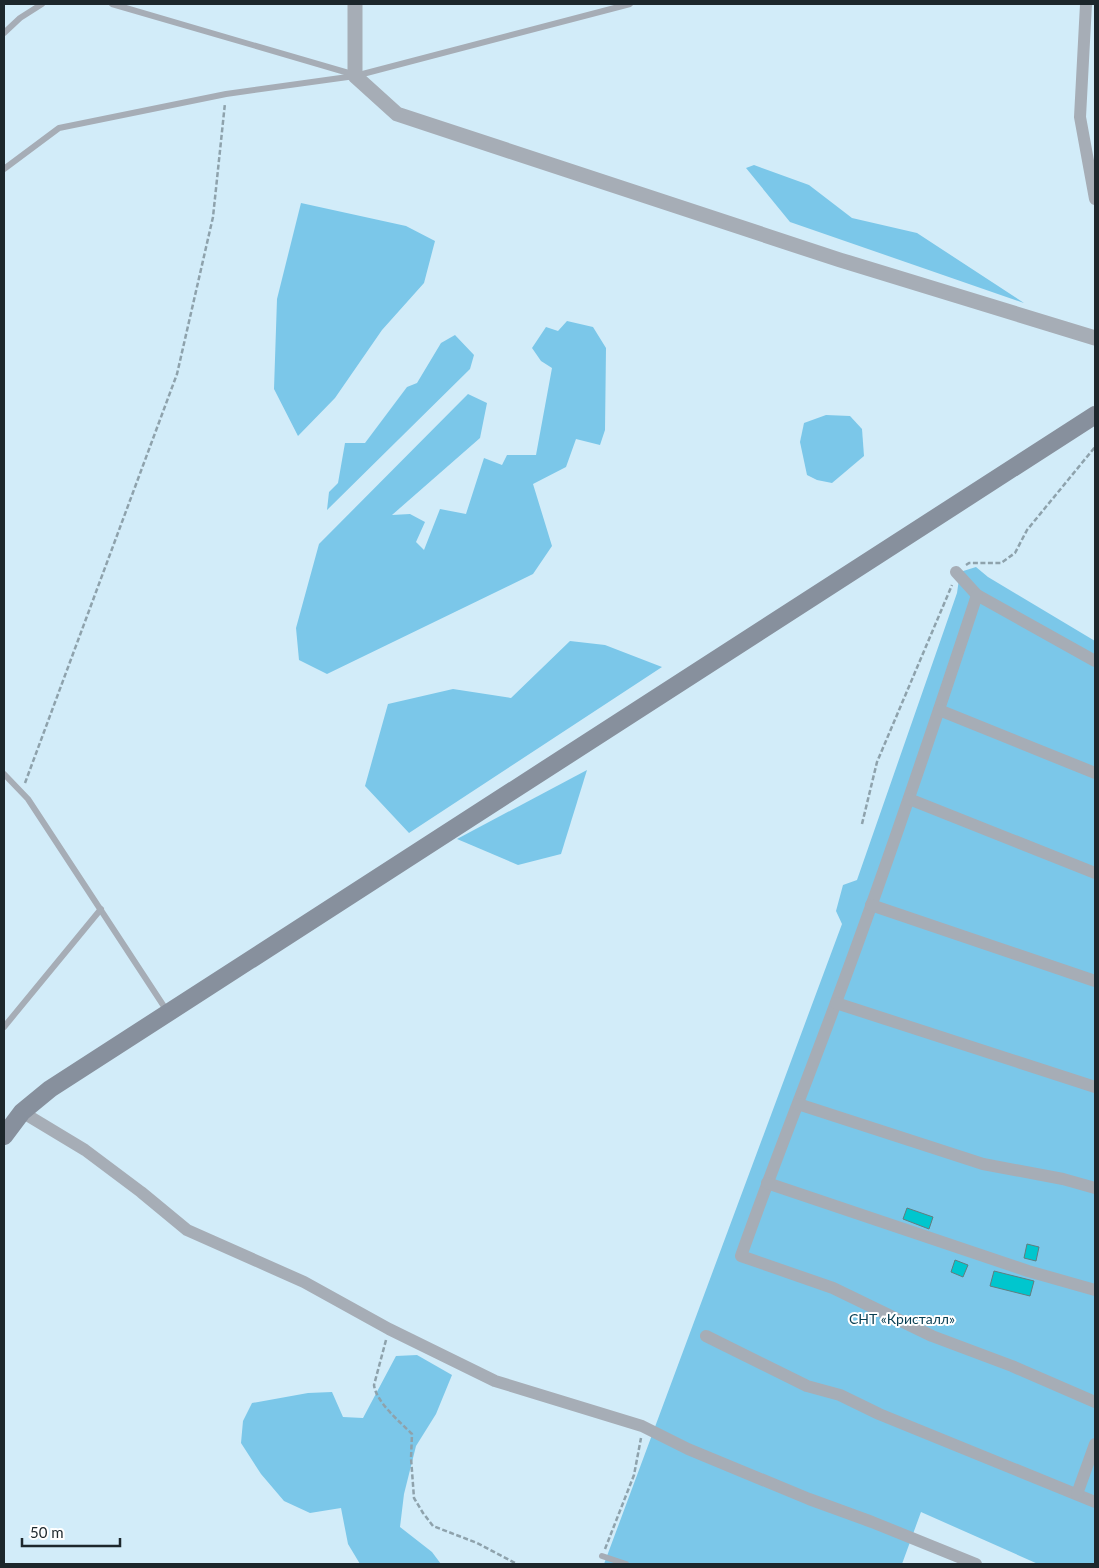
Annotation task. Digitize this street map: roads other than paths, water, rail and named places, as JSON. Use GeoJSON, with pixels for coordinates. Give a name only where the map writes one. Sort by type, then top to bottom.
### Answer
{"type":"FeatureCollection","features":[{"type":"Feature","properties":{"kind":"main road"},"geometry":{"type":"LineString","coordinates":[[4,1136],[22,1112],[50,1089],[1095,415]]}},
{"type":"Feature","properties":{"kind":"street"},"geometry":{"type":"LineString","coordinates":[[355,4],[356,76],[397,114],[840,260],[1095,338]]}},
{"type":"Feature","properties":{"kind":"street"},"geometry":{"type":"LineString","coordinates":[[1086,4],[1080,117],[1095,199]]}},
{"type":"Feature","properties":{"kind":"street"},"geometry":{"type":"LineString","coordinates":[[956,572],[976,595],[1095,661]]}},
{"type":"Feature","properties":{"kind":"street"},"geometry":{"type":"LineString","coordinates":[[976,595],[909,799],[836,1004],[741,1256],[833,1288],[932,1336],[1012,1366],[1095,1402]]}},
{"type":"Feature","properties":{"kind":"street"},"geometry":{"type":"LineString","coordinates":[[939,710],[1095,773]]}},
{"type":"Feature","properties":{"kind":"street"},"geometry":{"type":"LineString","coordinates":[[909,799],[1095,873]]}},
{"type":"Feature","properties":{"kind":"street"},"geometry":{"type":"LineString","coordinates":[[870,905],[1095,981]]}},
{"type":"Feature","properties":{"kind":"street"},"geometry":{"type":"LineString","coordinates":[[836,1004],[1095,1087]]}},
{"type":"Feature","properties":{"kind":"street"},"geometry":{"type":"LineString","coordinates":[[798,1104],[983,1164],[1062,1179],[1095,1188]]}},
{"type":"Feature","properties":{"kind":"street"},"geometry":{"type":"LineString","coordinates":[[22,1112],[85,1150],[141,1192],[187,1230],[304,1282],[389,1329],[496,1381],[642,1426],[688,1449],[748,1474],[976,1564]]}},
{"type":"Feature","properties":{"kind":"street"},"geometry":{"type":"LineString","coordinates":[[767,1183],[1028,1271],[1095,1290]]}},
{"type":"Feature","properties":{"kind":"street"},"geometry":{"type":"LineString","coordinates":[[706,1336],[807,1386],[840,1395],[879,1414],[1095,1502]]}},
{"type":"Feature","properties":{"kind":"street"},"geometry":{"type":"LineString","coordinates":[[1077,1494],[1095,1444]]}},
{"type":"Feature","properties":{"kind":"lane"},"geometry":{"type":"LineString","coordinates":[[4,33],[20,18],[42,4]]}},
{"type":"Feature","properties":{"kind":"lane"},"geometry":{"type":"LineString","coordinates":[[112,4],[356,76]]}},
{"type":"Feature","properties":{"kind":"lane"},"geometry":{"type":"LineString","coordinates":[[4,169],[59,128],[226,94],[356,76],[630,4]]}},
{"type":"Feature","properties":{"kind":"lane"},"geometry":{"type":"LineString","coordinates":[[4,774],[28,799],[168,1012]]}},
{"type":"Feature","properties":{"kind":"lane"},"geometry":{"type":"LineString","coordinates":[[4,1027],[101,909]]}},
{"type":"Feature","properties":{"kind":"lane"},"geometry":{"type":"LineString","coordinates":[[602,1556],[626,1564]]}},
{"type":"Feature","properties":{"kind":"park label","name":"СНТ «Кристалл»"},"geometry":{"type":"Point","coordinates":[902,1319]}}]}
